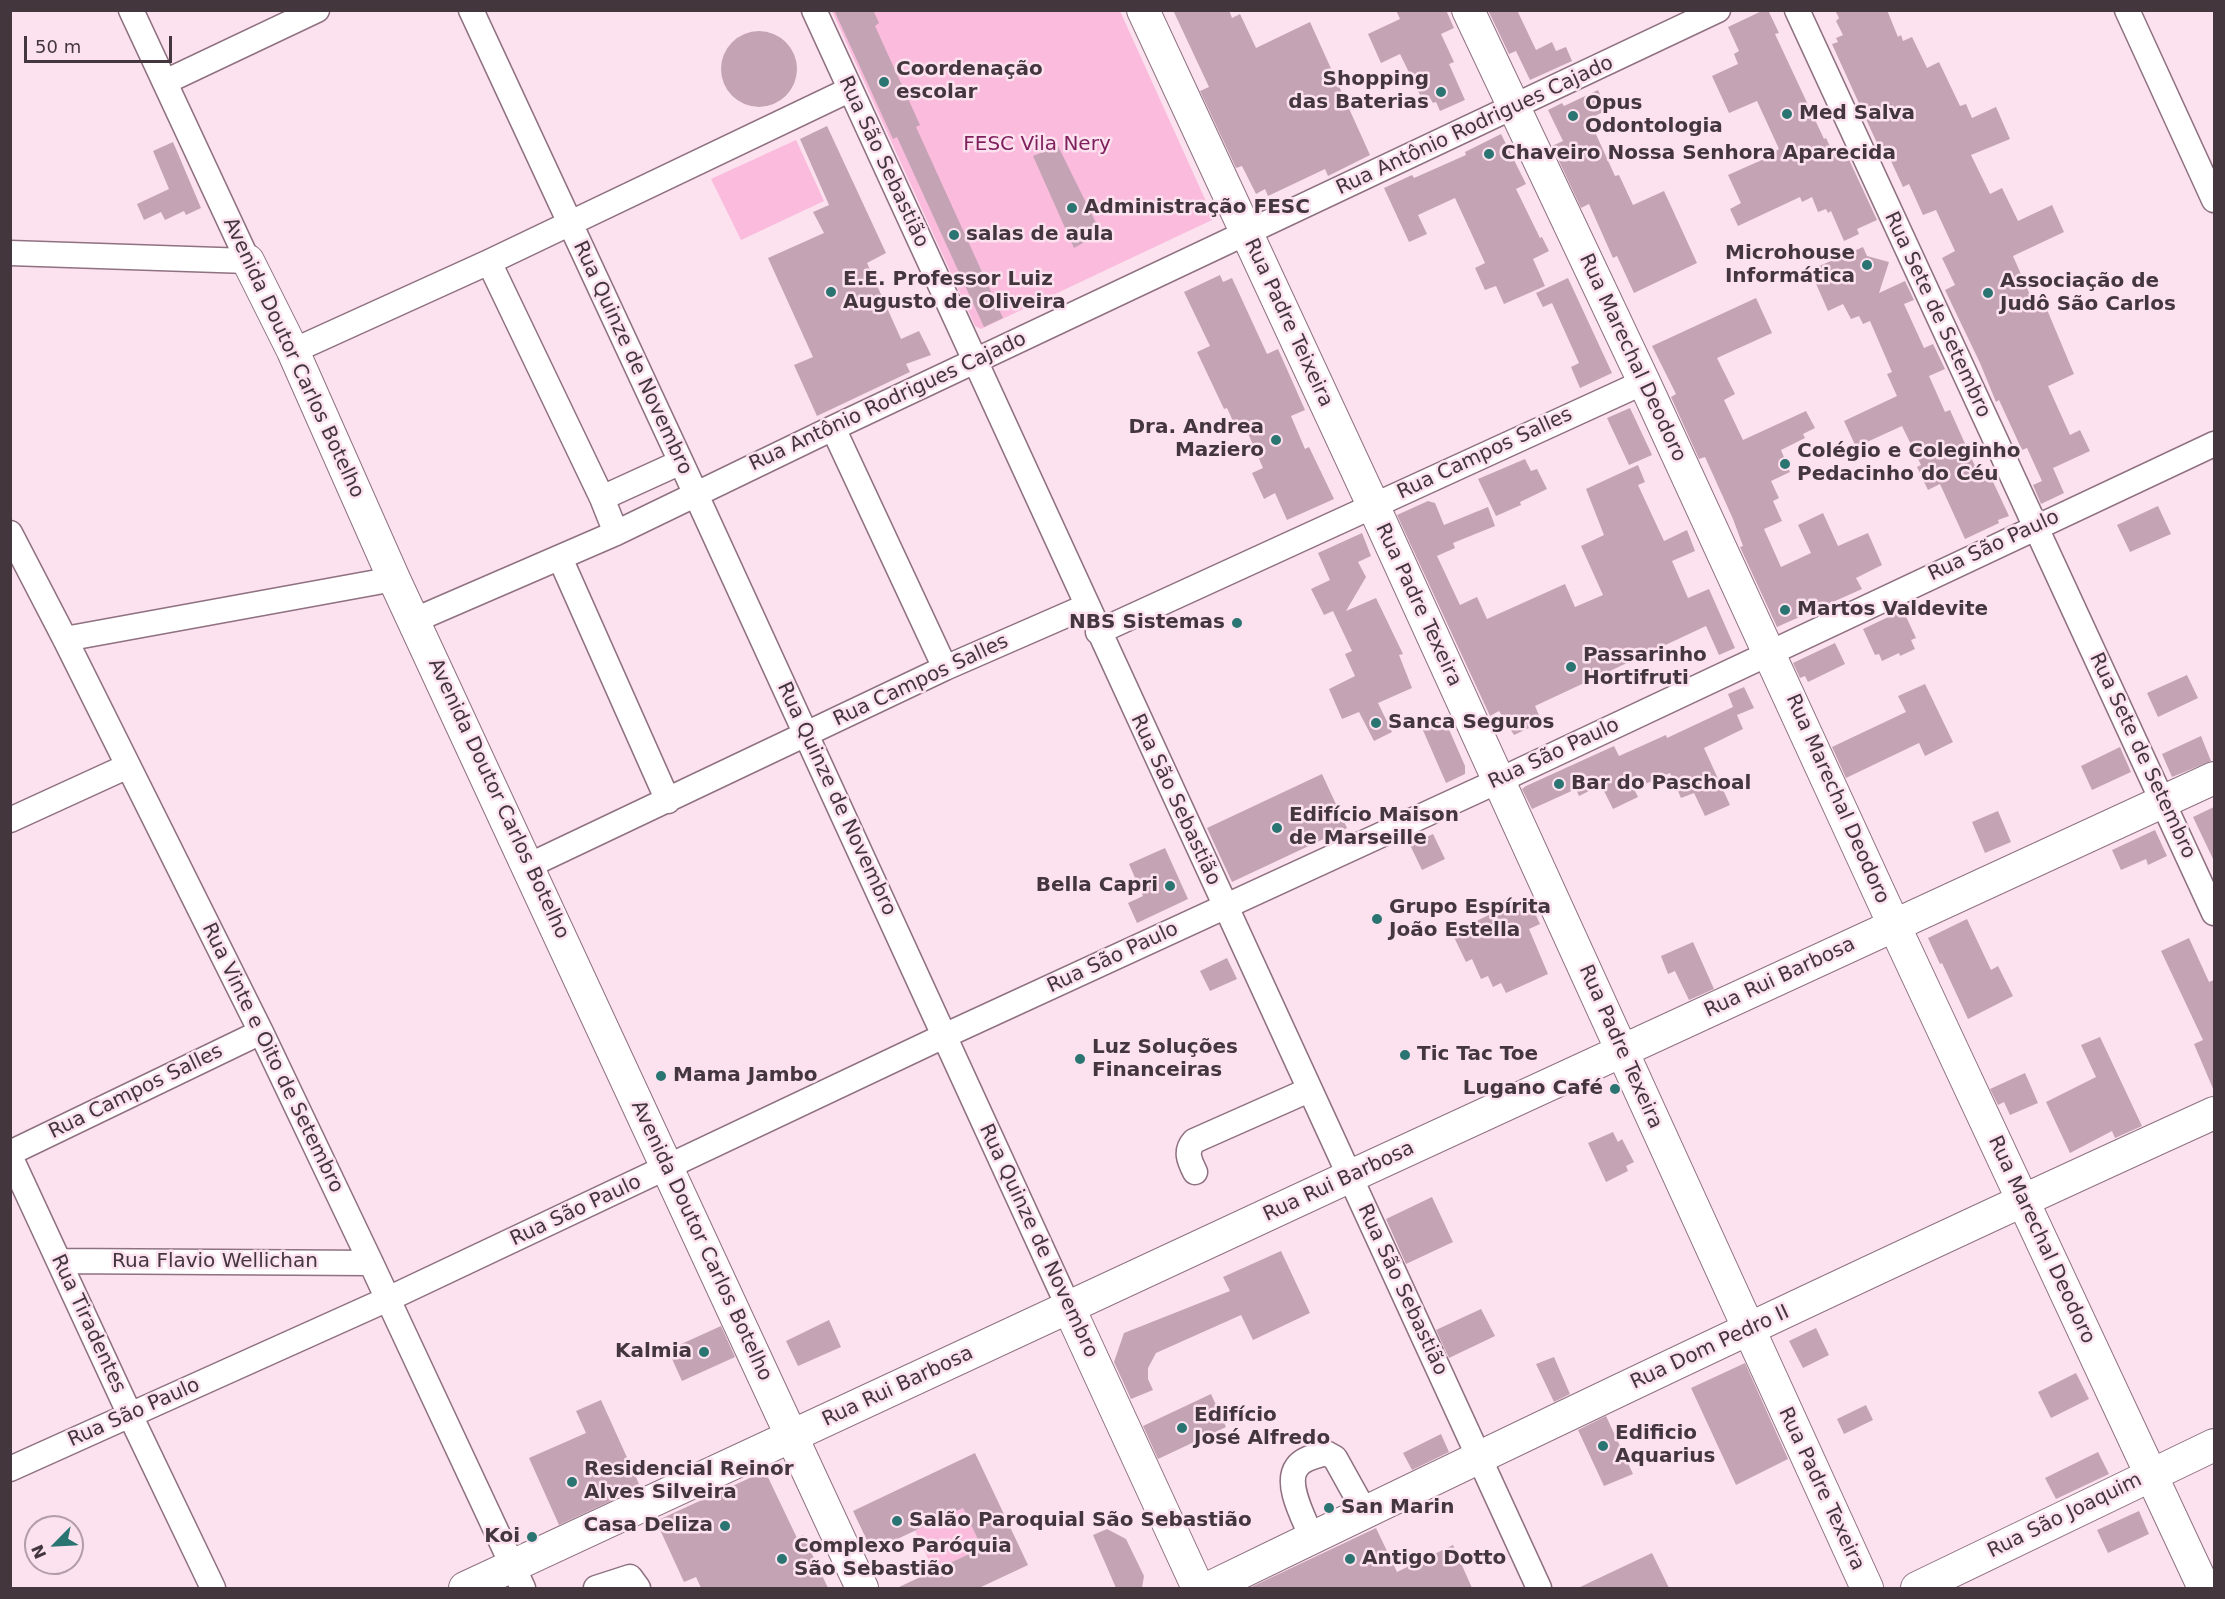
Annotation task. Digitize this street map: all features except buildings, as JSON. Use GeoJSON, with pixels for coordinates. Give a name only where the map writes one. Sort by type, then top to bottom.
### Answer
{"type":"FeatureCollection","features":[{"type":"Feature","properties":{"kind":"main road","name":"Rua Padre Teixeira"},"geometry":{"type":"LineString","coordinates":[[1143,10],[1372,506]]}},
{"type":"Feature","properties":{"kind":"main road","name":"Rua Marechal Deodoro"},"geometry":{"type":"LineString","coordinates":[[1468,10],[1770,652],[1894,925],[2204,1588]]}},
{"type":"Feature","properties":{"kind":"main road","name":"Avenida Doutor Carlos Botelho"},"geometry":{"type":"LineString","coordinates":[[248,261],[293,351],[394,579],[862,1588]]}},
{"type":"Feature","properties":{"kind":"main road","name":"Rua Padre Texeira"},"geometry":{"type":"LineString","coordinates":[[1372,506],[1867,1588]]}},
{"type":"Feature","properties":{"kind":"main road","name":"Rua Rui Barbosa"},"geometry":{"type":"LineString","coordinates":[[465,1588],[517,1578],[791,1436],[2214,778]]}},
{"type":"Feature","properties":{"kind":"main road","name":"Rua Dom Pedro II"},"geometry":{"type":"LineString","coordinates":[[1209,1588],[1748,1329],[2022,1200],[2214,1113]]}},
{"type":"Feature","properties":{"kind":"main road","name":"Rua Quinze de Novembro"},"geometry":{"type":"LineString","coordinates":[[1069,1308],[1198,1588]]}},
{"type":"Feature","properties":{"kind":"main road","name":"Rua São Joaquim"},"geometry":{"type":"LineString","coordinates":[[1917,1588],[2214,1445]]}},
{"type":"Feature","properties":{"kind":"street","name":"Avenida Doutor Carlos Botelho"},"geometry":{"type":"LineString","coordinates":[[131,10],[248,261]]}},
{"type":"Feature","properties":{"kind":"street"},"geometry":{"type":"LineString","coordinates":[[165,82],[317,10]]}},
{"type":"Feature","properties":{"kind":"street","name":"Rua Quinze de Novembro"},"geometry":{"type":"LineString","coordinates":[[471,10],[807,734],[1069,1308]]}},
{"type":"Feature","properties":{"kind":"street","name":"Rua São Sebastião"},"geometry":{"type":"LineString","coordinates":[[813,10],[1539,1588]]}},
{"type":"Feature","properties":{"kind":"street","name":"Rua Antônio Rodrigues Cajado"},"geometry":{"type":"LineString","coordinates":[[415,620],[616,533],[695,493],[1719,10]]}},
{"type":"Feature","properties":{"kind":"street","name":"Rua Sete de Setembro"},"geometry":{"type":"LineString","coordinates":[[1797,10],[2214,913]]}},
{"type":"Feature","properties":{"kind":"street"},"geometry":{"type":"LineString","coordinates":[[2127,10],[2214,200]]}},
{"type":"Feature","properties":{"kind":"street"},"geometry":{"type":"LineString","coordinates":[[293,351],[570,223],[849,90]]}},
{"type":"Feature","properties":{"kind":"street"},"geometry":{"type":"LineString","coordinates":[[10,253],[248,261]]}},
{"type":"Feature","properties":{"kind":"street"},"geometry":{"type":"LineString","coordinates":[[489,261],[602,498],[616,533]]}},
{"type":"Feature","properties":{"kind":"street","name":"Rua Campos Salles"},"geometry":{"type":"LineString","coordinates":[[1098,632],[1644,382]]}},
{"type":"Feature","properties":{"kind":"street"},"geometry":{"type":"LineString","coordinates":[[833,428],[945,668]]}},
{"type":"Feature","properties":{"kind":"street","name":"Rua São Paulo"},"geometry":{"type":"LineString","coordinates":[[10,1469],[388,1299],[944,1036],[1498,781],[2214,444]]}},
{"type":"Feature","properties":{"kind":"street"},"geometry":{"type":"LineString","coordinates":[[602,498],[681,462]]}},
{"type":"Feature","properties":{"kind":"street","name":"Rua Vinte e Oito de Setembro"},"geometry":{"type":"LineString","coordinates":[[10,533],[261,1032],[517,1578]]}},
{"type":"Feature","properties":{"kind":"street"},"geometry":{"type":"LineString","coordinates":[[560,558],[668,801]]}},
{"type":"Feature","properties":{"kind":"street"},"geometry":{"type":"LineString","coordinates":[[65,639],[394,579]]}},
{"type":"Feature","properties":{"kind":"street","name":"Rua Campos Salles"},"geometry":{"type":"LineString","coordinates":[[528,866],[945,668],[1087,606]]}},
{"type":"Feature","properties":{"kind":"street"},"geometry":{"type":"LineString","coordinates":[[10,820],[128,766]]}},
{"type":"Feature","properties":{"kind":"street","name":"Rua Campos Salles"},"geometry":{"type":"LineString","coordinates":[[10,1154],[261,1032]]}},
{"type":"Feature","properties":{"kind":"street"},"geometry":{"type":"LineString","coordinates":[[1195,1172],[1188,1152],[1194,1141],[1309,1090]]}},
{"type":"Feature","properties":{"kind":"street","name":"Rua Tiradentes"},"geometry":{"type":"LineString","coordinates":[[10,1154],[130,1415],[213,1588]]}},
{"type":"Feature","properties":{"kind":"street","name":"Rua Flavio Wellichan"},"geometry":{"type":"LineString","coordinates":[[59,1261],[371,1263]]}},
{"type":"Feature","properties":{"kind":"street"},"geometry":{"type":"LineString","coordinates":[[1312,1538],[1296,1498],[1291,1477],[1297,1465],[1309,1458],[1326,1453],[1335,1458],[1365,1512]]}},
{"type":"Feature","properties":{"kind":"street"},"geometry":{"type":"LineString","coordinates":[[596,1588],[630,1577],[638,1588]]}},
{"type":"Feature","properties":{"kind":"green space","name":"FESC Vila Nery"},"geometry":{"type":"Polygon","coordinates":[[[832,11],[1120,11],[1214,219],[981,329],[975,326],[832,11]]]}},
{"type":"Feature","properties":{"kind":"green space"},"geometry":{"type":"Polygon","coordinates":[[[796,140],[824,201],[741,240],[711,179],[796,140]]]}},
{"type":"Feature","properties":{"kind":"green space"},"geometry":{"type":"Polygon","coordinates":[[[963,1508],[982,1548],[934,1571],[915,1531],[963,1508]]]}},
{"type":"Feature","properties":{"kind":"place","name":"Coordenação escolar"},"geometry":{"type":"Point","coordinates":[884,82]}},
{"type":"Feature","properties":{"kind":"place","name":"Shopping das Baterias"},"geometry":{"type":"Point","coordinates":[1441,92]}},
{"type":"Feature","properties":{"kind":"place","name":"Med Salva"},"geometry":{"type":"Point","coordinates":[1787,114]}},
{"type":"Feature","properties":{"kind":"place","name":"Opus Odontologia"},"geometry":{"type":"Point","coordinates":[1573,116]}},
{"type":"Feature","properties":{"kind":"place","name":"Chaveiro Nossa Senhora Aparecida"},"geometry":{"type":"Point","coordinates":[1489,154]}},
{"type":"Feature","properties":{"kind":"place","name":"Administração FESC"},"geometry":{"type":"Point","coordinates":[1072,208]}},
{"type":"Feature","properties":{"kind":"place","name":"salas de aula"},"geometry":{"type":"Point","coordinates":[954,235]}},
{"type":"Feature","properties":{"kind":"place","name":"Microhouse Informática"},"geometry":{"type":"Point","coordinates":[1867,265]}},
{"type":"Feature","properties":{"kind":"place","name":"E.E. Professor Luiz Augusto de Oliveira"},"geometry":{"type":"Point","coordinates":[831,292]}},
{"type":"Feature","properties":{"kind":"place","name":"Associação de Judô São Carlos"},"geometry":{"type":"Point","coordinates":[1988,293]}},
{"type":"Feature","properties":{"kind":"place","name":"Dra. Andrea Maziero"},"geometry":{"type":"Point","coordinates":[1276,440]}},
{"type":"Feature","properties":{"kind":"place","name":"Colégio e Coleginho Pedacinho do Céu"},"geometry":{"type":"Point","coordinates":[1785,464]}},
{"type":"Feature","properties":{"kind":"place","name":"Martos Valdevite"},"geometry":{"type":"Point","coordinates":[1785,610]}},
{"type":"Feature","properties":{"kind":"place","name":"NBS Sistemas"},"geometry":{"type":"Point","coordinates":[1237,623]}},
{"type":"Feature","properties":{"kind":"place","name":"Passarinho Hortifruti"},"geometry":{"type":"Point","coordinates":[1571,667]}},
{"type":"Feature","properties":{"kind":"place","name":"Sanca Seguros"},"geometry":{"type":"Point","coordinates":[1376,723]}},
{"type":"Feature","properties":{"kind":"place","name":"Bar do Paschoal"},"geometry":{"type":"Point","coordinates":[1559,784]}},
{"type":"Feature","properties":{"kind":"place","name":"Edifício Maison de Marseille"},"geometry":{"type":"Point","coordinates":[1277,828]}},
{"type":"Feature","properties":{"kind":"place","name":"Bella Capri"},"geometry":{"type":"Point","coordinates":[1170,886]}},
{"type":"Feature","properties":{"kind":"place","name":"Grupo Espírita João Estella"},"geometry":{"type":"Point","coordinates":[1377,919]}},
{"type":"Feature","properties":{"kind":"place","name":"Tic Tac Toe"},"geometry":{"type":"Point","coordinates":[1405,1055]}},
{"type":"Feature","properties":{"kind":"place","name":"Luz Soluções Financeiras"},"geometry":{"type":"Point","coordinates":[1080,1059]}},
{"type":"Feature","properties":{"kind":"place","name":"Mama Jambo"},"geometry":{"type":"Point","coordinates":[661,1076]}},
{"type":"Feature","properties":{"kind":"place","name":"Lugano Café"},"geometry":{"type":"Point","coordinates":[1615,1089]}},
{"type":"Feature","properties":{"kind":"place","name":"Kalmia"},"geometry":{"type":"Point","coordinates":[704,1352]}},
{"type":"Feature","properties":{"kind":"place","name":"Edifício José Alfredo"},"geometry":{"type":"Point","coordinates":[1182,1428]}},
{"type":"Feature","properties":{"kind":"place","name":"Edificio Aquarius"},"geometry":{"type":"Point","coordinates":[1603,1446]}},
{"type":"Feature","properties":{"kind":"place","name":"Residencial Reinor Alves Silveira"},"geometry":{"type":"Point","coordinates":[572,1482]}},
{"type":"Feature","properties":{"kind":"place","name":"San Marin"},"geometry":{"type":"Point","coordinates":[1329,1508]}},
{"type":"Feature","properties":{"kind":"place","name":"Salão Paroquial São Sebastião"},"geometry":{"type":"Point","coordinates":[897,1521]}},
{"type":"Feature","properties":{"kind":"place","name":"Casa Deliza"},"geometry":{"type":"Point","coordinates":[725,1526]}},
{"type":"Feature","properties":{"kind":"place","name":"Koi"},"geometry":{"type":"Point","coordinates":[532,1537]}},
{"type":"Feature","properties":{"kind":"place","name":"Complexo Paróquia São Sebastião"},"geometry":{"type":"Point","coordinates":[782,1559]}},
{"type":"Feature","properties":{"kind":"place","name":"Antigo Dotto"},"geometry":{"type":"Point","coordinates":[1350,1559]}}]}
